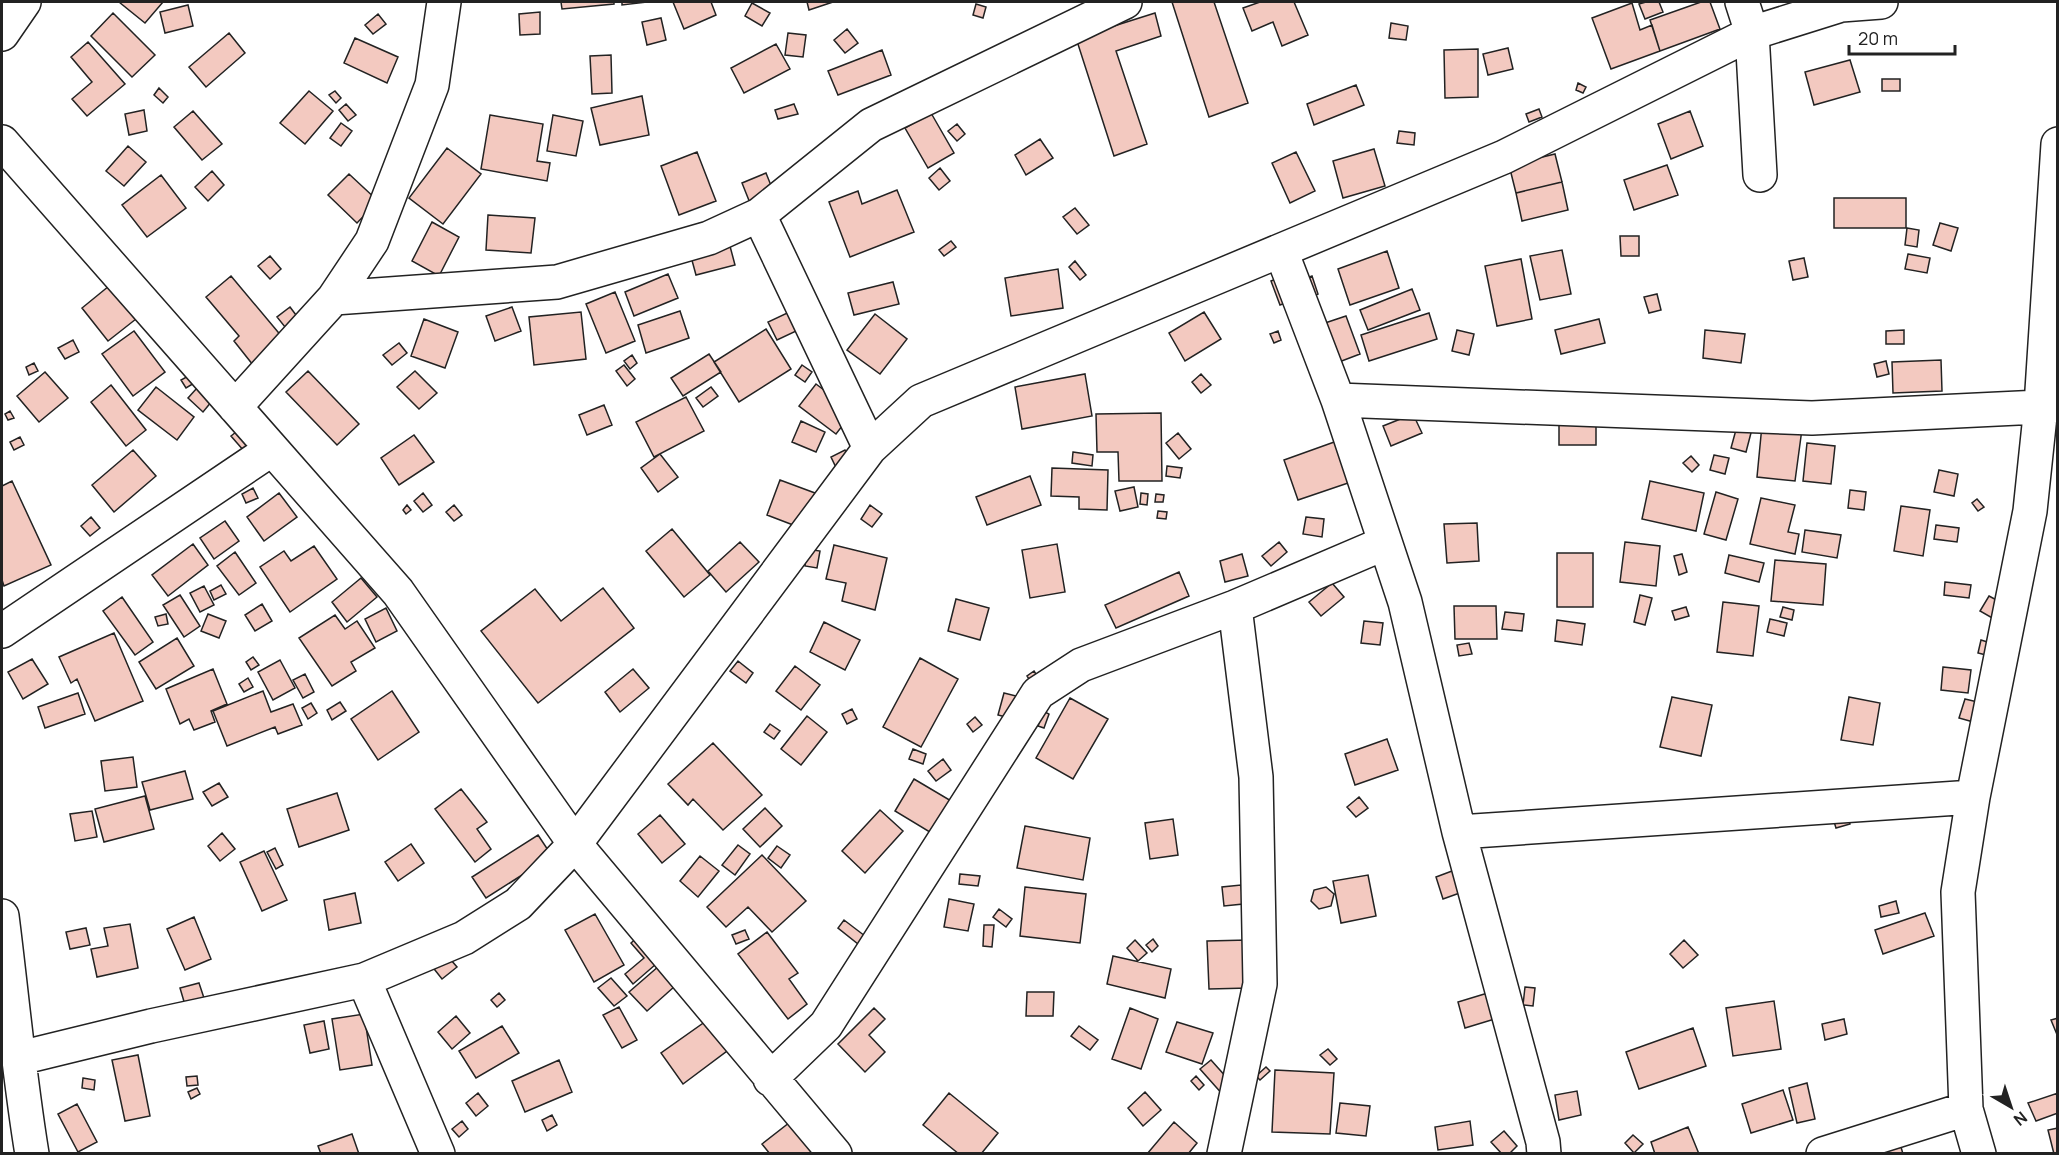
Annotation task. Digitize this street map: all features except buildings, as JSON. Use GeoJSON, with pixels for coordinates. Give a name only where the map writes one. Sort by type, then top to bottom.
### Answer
{"type":"FeatureCollection","features":[{"type":"Feature","properties":{"kind":"street"},"geometry":{"type":"LineString","coordinates":[[2,34],[24,2]]}},
{"type":"Feature","properties":{"kind":"street"},"geometry":{"type":"LineString","coordinates":[[235,407],[334,298],[372,241],[432,85],[444,2]]}},
{"type":"Feature","properties":{"kind":"street"},"geometry":{"type":"LineString","coordinates":[[334,298],[557,282],[709,238],[759,215],[871,125],[1125,2]]}},
{"type":"Feature","properties":{"kind":"street"},"geometry":{"type":"LineString","coordinates":[[1742,2],[1752,33],[1760,175]]}},
{"type":"Feature","properties":{"kind":"street"},"geometry":{"type":"LineString","coordinates":[[20,1058],[151,1026],[364,980],[464,938],[518,904],[575,844],[870,448],[921,401],[1504,157],[1752,33],[1841,5],[1881,2]]}},
{"type":"Feature","properties":{"kind":"street"},"geometry":{"type":"LineString","coordinates":[[2,142],[398,592],[575,844],[835,1154]]}},
{"type":"Feature","properties":{"kind":"street"},"geometry":{"type":"LineString","coordinates":[[1979,1154],[1966,1108],[1958,892],[1973,797],[2049,406],[2058,144]]}},
{"type":"Feature","properties":{"kind":"street"},"geometry":{"type":"LineString","coordinates":[[759,215],[870,448]]}},
{"type":"Feature","properties":{"kind":"street"},"geometry":{"type":"LineString","coordinates":[[1281,251],[1338,400],[1405,602],[1459,832],[1540,1130],[1544,1154]]}},
{"type":"Feature","properties":{"kind":"street"},"geometry":{"type":"LineString","coordinates":[[1338,400],[1812,418],[2049,406]]}},
{"type":"Feature","properties":{"kind":"street"},"geometry":{"type":"LineString","coordinates":[[2,631],[272,449]]}},
{"type":"Feature","properties":{"kind":"street"},"geometry":{"type":"LineString","coordinates":[[770,1079],[826,1025],[1038,693],[1081,665],[1235,607],[1385,543]]}},
{"type":"Feature","properties":{"kind":"street"},"geometry":{"type":"LineString","coordinates":[[1224,1154],[1260,984],[1256,777],[1235,607]]}},
{"type":"Feature","properties":{"kind":"street"},"geometry":{"type":"LineString","coordinates":[[1459,832],[1973,797]]}},
{"type":"Feature","properties":{"kind":"street"},"geometry":{"type":"LineString","coordinates":[[2,916],[20,1058],[21,1086],[32,1154]]}},
{"type":"Feature","properties":{"kind":"street"},"geometry":{"type":"LineString","coordinates":[[364,980],[438,1154]]}},
{"type":"Feature","properties":{"kind":"street"},"geometry":{"type":"LineString","coordinates":[[1822,1154],[1966,1108]]}}]}
